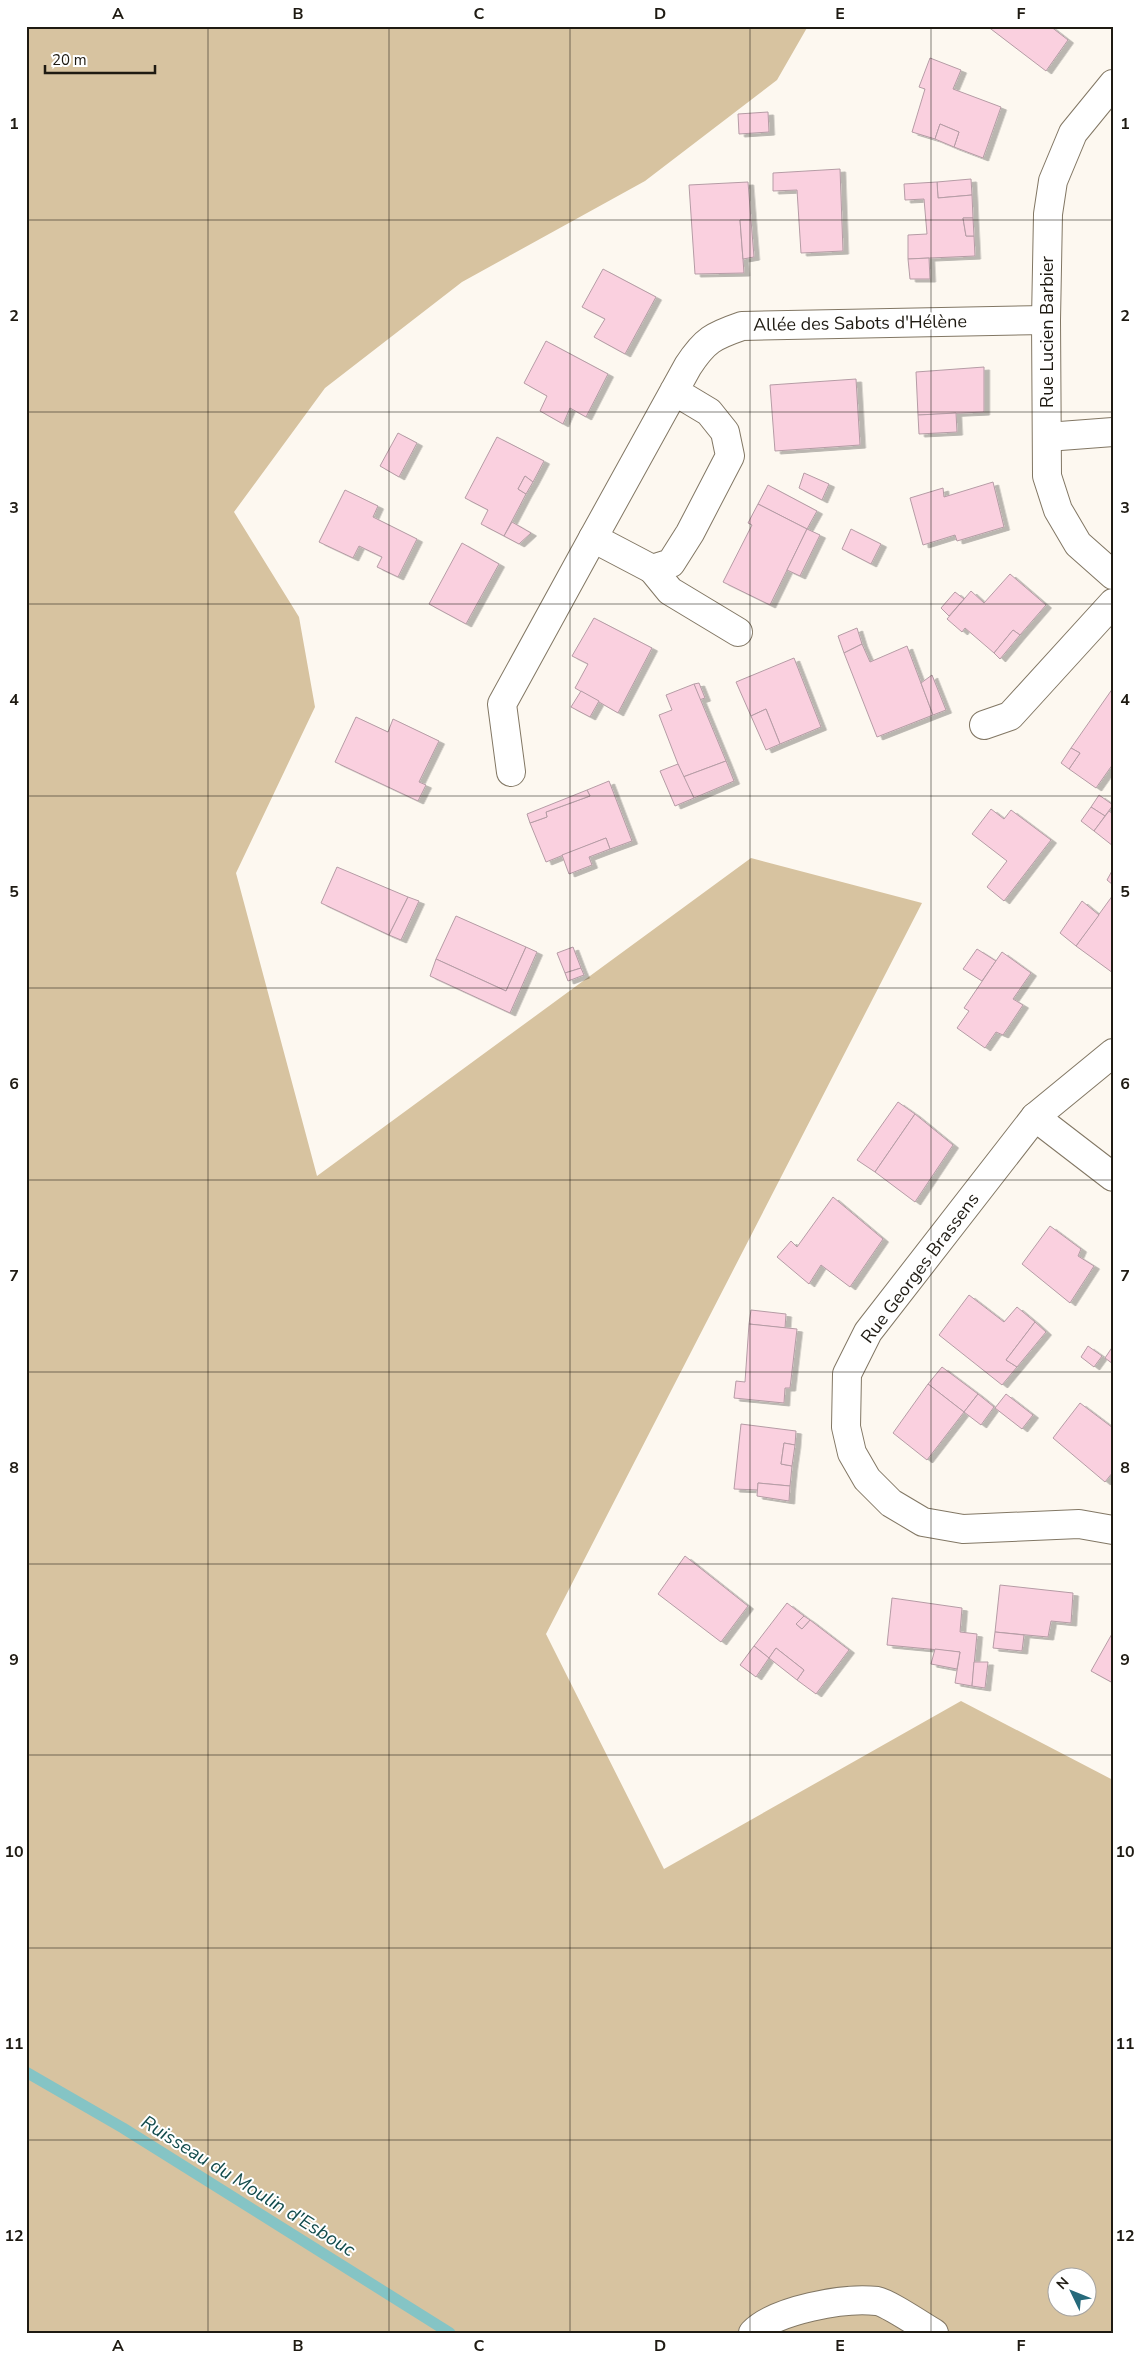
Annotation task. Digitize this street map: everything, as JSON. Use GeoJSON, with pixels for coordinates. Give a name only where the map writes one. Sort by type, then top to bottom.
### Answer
{"type":"FeatureCollection","features":[{"type":"Feature","properties":{"kind":"street","name":"Rue Lucien Barbier"},"geometry":{"type":"LineString","coordinates":[[1113,84],[1073,133],[1053,181],[1048,214],[1046,320],[1047,476],[1058,510],[1078,544],[1113,575]]}},
{"type":"Feature","properties":{"kind":"street","name":"Allée des Sabots d'Hélène"},"geometry":{"type":"LineString","coordinates":[[511,772],[502,704],[592,538],[674,391],[702,345],[719,334],[742,326],[1046,320]]}},
{"type":"Feature","properties":{"kind":"street"},"geometry":{"type":"LineString","coordinates":[[652,568],[671,563],[690,533],[730,456],[725,432],[709,412],[674,391]]}},
{"type":"Feature","properties":{"kind":"street"},"geometry":{"type":"LineString","coordinates":[[1047,437],[1113,432]]}},
{"type":"Feature","properties":{"kind":"street"},"geometry":{"type":"LineString","coordinates":[[592,538],[652,568],[670,591],[738,632]]}},
{"type":"Feature","properties":{"kind":"street"},"geometry":{"type":"LineString","coordinates":[[984,725],[1010,716],[1113,603]]}},
{"type":"Feature","properties":{"kind":"street","name":"Rue Georges Brassens"},"geometry":{"type":"LineString","coordinates":[[1113,1053],[1035,1117],[868,1332],[847,1374],[846,1428],[852,1453],[868,1479],[891,1503],[924,1522],[963,1529],[1079,1524],[1113,1530]]}},
{"type":"Feature","properties":{"kind":"street"},"geometry":{"type":"LineString","coordinates":[[1035,1117],[1113,1177]]}},
{"type":"Feature","properties":{"kind":"street"},"geometry":{"type":"LineString","coordinates":[[753,2333],[757,2328],[789,2313],[823,2304],[879,2301],[934,2333]]}},
{"type":"Feature","properties":{"kind":"shaded area"},"geometry":{"type":"Polygon","coordinates":[[[26,26],[808,26],[777,80],[645,181],[462,282],[325,388],[234,512],[299,617],[315,707],[236,873],[317,1176],[751,858],[922,903],[546,1634],[664,1869],[961,1701],[1113,1780],[1113,2333],[26,2333],[26,26]]]}},
{"type":"Feature","properties":{"kind":"building"},"geometry":{"type":"Polygon","coordinates":[[[987,26],[1050,26],[1068,40],[1046,71],[987,26]]]}},
{"type":"Feature","properties":{"kind":"building"},"geometry":{"type":"Polygon","coordinates":[[[930,58],[961,70],[953,89],[1001,107],[983,158],[954,147],[959,132],[940,124],[935,139],[912,132],[925,89],[919,87],[930,58]]]}},
{"type":"Feature","properties":{"kind":"building"},"geometry":{"type":"Polygon","coordinates":[[[768,112],[769,132],[739,134],[738,114],[768,112]]]}},
{"type":"Feature","properties":{"kind":"building"},"geometry":{"type":"Polygon","coordinates":[[[940,124],[959,132],[954,147],[935,139],[940,124]]]}},
{"type":"Feature","properties":{"kind":"building"},"geometry":{"type":"Polygon","coordinates":[[[840,169],[843,251],[801,253],[797,190],[773,191],[773,173],[840,169]]]}},
{"type":"Feature","properties":{"kind":"building"},"geometry":{"type":"Polygon","coordinates":[[[971,179],[972,195],[938,198],[937,182],[971,179]]]}},
{"type":"Feature","properties":{"kind":"building"},"geometry":{"type":"Polygon","coordinates":[[[748,182],[751,220],[740,220],[744,273],[695,274],[689,185],[748,182]]]}},
{"type":"Feature","properties":{"kind":"building"},"geometry":{"type":"Polygon","coordinates":[[[937,182],[938,198],[972,195],[973,218],[963,218],[966,236],[974,236],[975,256],[908,259],[908,235],[927,234],[924,199],[905,200],[904,184],[937,182]]]}},
{"type":"Feature","properties":{"kind":"building"},"geometry":{"type":"Polygon","coordinates":[[[963,218],[973,218],[974,236],[966,236],[963,218]]]}},
{"type":"Feature","properties":{"kind":"building"},"geometry":{"type":"Polygon","coordinates":[[[740,220],[751,220],[754,257],[743,259],[740,220]]]}},
{"type":"Feature","properties":{"kind":"building"},"geometry":{"type":"Polygon","coordinates":[[[929,258],[930,279],[910,279],[908,259],[929,258]]]}},
{"type":"Feature","properties":{"kind":"building"},"geometry":{"type":"Polygon","coordinates":[[[603,269],[656,297],[625,354],[594,337],[605,319],[582,307],[603,269]]]}},
{"type":"Feature","properties":{"kind":"building"},"geometry":{"type":"Polygon","coordinates":[[[546,341],[608,374],[586,417],[570,408],[563,424],[540,411],[547,396],[524,383],[546,341]]]}},
{"type":"Feature","properties":{"kind":"building"},"geometry":{"type":"Polygon","coordinates":[[[984,367],[984,412],[918,415],[916,372],[984,367]]]}},
{"type":"Feature","properties":{"kind":"building"},"geometry":{"type":"Polygon","coordinates":[[[856,379],[860,445],[775,451],[770,385],[856,379]]]}},
{"type":"Feature","properties":{"kind":"building"},"geometry":{"type":"Polygon","coordinates":[[[956,413],[957,432],[919,434],[918,415],[956,413]]]}},
{"type":"Feature","properties":{"kind":"building"},"geometry":{"type":"Polygon","coordinates":[[[398,433],[417,443],[399,477],[380,466],[398,433]]]}},
{"type":"Feature","properties":{"kind":"building"},"geometry":{"type":"Polygon","coordinates":[[[497,437],[544,461],[533,482],[525,476],[518,489],[526,494],[504,536],[481,524],[488,510],[465,498],[497,437]]]}},
{"type":"Feature","properties":{"kind":"building"},"geometry":{"type":"Polygon","coordinates":[[[804,473],[829,484],[822,500],[799,488],[804,473]]]}},
{"type":"Feature","properties":{"kind":"building"},"geometry":{"type":"Polygon","coordinates":[[[525,476],[533,482],[526,494],[518,489],[525,476]]]}},
{"type":"Feature","properties":{"kind":"building"},"geometry":{"type":"Polygon","coordinates":[[[993,482],[1004,527],[957,541],[955,535],[923,545],[910,498],[943,488],[944,497],[993,482]]]}},
{"type":"Feature","properties":{"kind":"building"},"geometry":{"type":"Polygon","coordinates":[[[768,485],[817,511],[807,529],[758,504],[768,485]]]}},
{"type":"Feature","properties":{"kind":"building"},"geometry":{"type":"Polygon","coordinates":[[[345,490],[378,506],[373,517],[417,539],[398,577],[377,567],[382,557],[359,546],[353,558],[319,542],[345,490]]]}},
{"type":"Feature","properties":{"kind":"building"},"geometry":{"type":"Polygon","coordinates":[[[758,504],[807,529],[770,605],[723,582],[752,525],[748,523],[758,504]]]}},
{"type":"Feature","properties":{"kind":"building"},"geometry":{"type":"Polygon","coordinates":[[[512,522],[531,533],[519,544],[504,536],[512,522]]]}},
{"type":"Feature","properties":{"kind":"building"},"geometry":{"type":"Polygon","coordinates":[[[807,529],[820,535],[800,576],[787,570],[807,529]]]}},
{"type":"Feature","properties":{"kind":"building"},"geometry":{"type":"Polygon","coordinates":[[[851,529],[881,544],[871,564],[842,549],[851,529]]]}},
{"type":"Feature","properties":{"kind":"building"},"geometry":{"type":"Polygon","coordinates":[[[462,543],[499,564],[466,624],[429,604],[462,543]]]}},
{"type":"Feature","properties":{"kind":"building"},"geometry":{"type":"Polygon","coordinates":[[[1010,574],[1046,605],[1020,635],[1013,630],[994,653],[965,628],[962,632],[947,619],[971,591],[984,603],[1010,574]]]}},
{"type":"Feature","properties":{"kind":"building"},"geometry":{"type":"Polygon","coordinates":[[[955,592],[964,599],[949,616],[941,608],[955,592]]]}},
{"type":"Feature","properties":{"kind":"building"},"geometry":{"type":"Polygon","coordinates":[[[594,618],[652,648],[618,713],[575,688],[588,664],[572,656],[594,618]]]}},
{"type":"Feature","properties":{"kind":"building"},"geometry":{"type":"Polygon","coordinates":[[[857,628],[862,644],[844,653],[838,636],[857,628]]]}},
{"type":"Feature","properties":{"kind":"building"},"geometry":{"type":"Polygon","coordinates":[[[1013,630],[1020,635],[1000,659],[994,653],[1013,630]]]}},
{"type":"Feature","properties":{"kind":"building"},"geometry":{"type":"Polygon","coordinates":[[[862,644],[870,662],[907,646],[933,715],[877,737],[844,653],[862,644]]]}},
{"type":"Feature","properties":{"kind":"building"},"geometry":{"type":"Polygon","coordinates":[[[794,658],[821,727],[780,744],[766,709],[751,716],[736,682],[794,658]]]}},
{"type":"Feature","properties":{"kind":"building"},"geometry":{"type":"Polygon","coordinates":[[[932,675],[946,710],[933,715],[921,683],[932,675]]]}},
{"type":"Feature","properties":{"kind":"building"},"geometry":{"type":"Polygon","coordinates":[[[699,683],[705,698],[699,700],[694,684],[699,683]]]}},
{"type":"Feature","properties":{"kind":"building"},"geometry":{"type":"Polygon","coordinates":[[[694,684],[726,761],[683,777],[659,715],[672,710],[666,695],[694,684]]]}},
{"type":"Feature","properties":{"kind":"building"},"geometry":{"type":"Polygon","coordinates":[[[1113,688],[1113,764],[1096,788],[1069,769],[1080,753],[1071,748],[1113,688]]]}},
{"type":"Feature","properties":{"kind":"building"},"geometry":{"type":"Polygon","coordinates":[[[581,691],[599,701],[590,717],[571,707],[581,691]]]}},
{"type":"Feature","properties":{"kind":"building"},"geometry":{"type":"Polygon","coordinates":[[[766,709],[780,744],[766,750],[751,716],[766,709]]]}},
{"type":"Feature","properties":{"kind":"building"},"geometry":{"type":"Polygon","coordinates":[[[356,717],[388,732],[393,719],[439,741],[419,782],[426,785],[418,801],[335,762],[356,717]]]}},
{"type":"Feature","properties":{"kind":"building"},"geometry":{"type":"Polygon","coordinates":[[[1071,748],[1080,753],[1069,769],[1061,763],[1071,748]]]}},
{"type":"Feature","properties":{"kind":"building"},"geometry":{"type":"Polygon","coordinates":[[[726,761],[734,781],[694,798],[683,777],[726,761]]]}},
{"type":"Feature","properties":{"kind":"building"},"geometry":{"type":"Polygon","coordinates":[[[678,764],[694,798],[675,806],[660,771],[678,764]]]}},
{"type":"Feature","properties":{"kind":"building"},"geometry":{"type":"Polygon","coordinates":[[[609,781],[632,841],[610,849],[606,838],[546,862],[530,823],[547,817],[546,812],[590,796],[587,790],[609,781]]]}},
{"type":"Feature","properties":{"kind":"building"},"geometry":{"type":"Polygon","coordinates":[[[587,790],[590,796],[546,812],[547,817],[530,823],[527,814],[587,790]]]}},
{"type":"Feature","properties":{"kind":"building"},"geometry":{"type":"Polygon","coordinates":[[[1099,795],[1113,805],[1105,816],[1091,807],[1099,795]]]}},
{"type":"Feature","properties":{"kind":"building"},"geometry":{"type":"Polygon","coordinates":[[[1091,807],[1105,816],[1094,831],[1081,821],[1091,807]]]}},
{"type":"Feature","properties":{"kind":"building"},"geometry":{"type":"Polygon","coordinates":[[[991,809],[1004,819],[1011,810],[1051,840],[1004,901],[987,887],[1007,861],[972,834],[991,809]]]}},
{"type":"Feature","properties":{"kind":"building"},"geometry":{"type":"Polygon","coordinates":[[[1109,811],[1113,814],[1113,846],[1094,831],[1109,811]]]}},
{"type":"Feature","properties":{"kind":"building"},"geometry":{"type":"Polygon","coordinates":[[[606,838],[610,849],[589,857],[592,865],[569,874],[562,855],[606,838]]]}},
{"type":"Feature","properties":{"kind":"building"},"geometry":{"type":"Polygon","coordinates":[[[337,867],[408,897],[389,935],[321,903],[337,867]]]}},
{"type":"Feature","properties":{"kind":"building"},"geometry":{"type":"Polygon","coordinates":[[[1113,869],[1113,885],[1107,880],[1113,869]]]}},
{"type":"Feature","properties":{"kind":"building"},"geometry":{"type":"Polygon","coordinates":[[[1113,895],[1113,973],[1076,946],[1113,895]]]}},
{"type":"Feature","properties":{"kind":"building"},"geometry":{"type":"Polygon","coordinates":[[[408,897],[419,901],[401,940],[389,935],[408,897]]]}},
{"type":"Feature","properties":{"kind":"building"},"geometry":{"type":"Polygon","coordinates":[[[1082,901],[1099,915],[1076,946],[1060,933],[1082,901]]]}},
{"type":"Feature","properties":{"kind":"building"},"geometry":{"type":"Polygon","coordinates":[[[456,916],[526,947],[506,991],[436,959],[456,916]]]}},
{"type":"Feature","properties":{"kind":"building"},"geometry":{"type":"Polygon","coordinates":[[[526,947],[537,952],[510,1013],[430,976],[436,959],[506,991],[526,947]]]}},
{"type":"Feature","properties":{"kind":"building"},"geometry":{"type":"Polygon","coordinates":[[[573,947],[581,968],[565,973],[557,953],[573,947]]]}},
{"type":"Feature","properties":{"kind":"building"},"geometry":{"type":"Polygon","coordinates":[[[977,949],[996,961],[982,981],[963,969],[977,949]]]}},
{"type":"Feature","properties":{"kind":"building"},"geometry":{"type":"Polygon","coordinates":[[[1002,952],[1031,973],[1013,999],[1023,1005],[1003,1035],[996,1032],[985,1048],[957,1028],[969,1011],[964,1008],[1002,952]]]}},
{"type":"Feature","properties":{"kind":"building"},"geometry":{"type":"Polygon","coordinates":[[[581,968],[584,975],[568,981],[565,973],[581,968]]]}},
{"type":"Feature","properties":{"kind":"building"},"geometry":{"type":"Polygon","coordinates":[[[898,1102],[915,1114],[875,1172],[857,1160],[898,1102]]]}},
{"type":"Feature","properties":{"kind":"building"},"geometry":{"type":"Polygon","coordinates":[[[915,1114],[953,1145],[915,1202],[875,1172],[915,1114]]]}},
{"type":"Feature","properties":{"kind":"building"},"geometry":{"type":"Polygon","coordinates":[[[833,1197],[883,1239],[850,1287],[821,1265],[809,1284],[777,1257],[791,1241],[797,1247],[833,1197]]]}},
{"type":"Feature","properties":{"kind":"building"},"geometry":{"type":"Polygon","coordinates":[[[1050,1226],[1081,1249],[1078,1256],[1094,1266],[1070,1303],[1022,1264],[1050,1226]]]}},
{"type":"Feature","properties":{"kind":"building"},"geometry":{"type":"Polygon","coordinates":[[[969,1295],[1004,1322],[1017,1307],[1035,1322],[1006,1360],[1017,1367],[1002,1385],[939,1335],[969,1295]]]}},
{"type":"Feature","properties":{"kind":"building"},"geometry":{"type":"Polygon","coordinates":[[[751,1310],[786,1314],[785,1328],[749,1324],[751,1310]]]}},
{"type":"Feature","properties":{"kind":"building"},"geometry":{"type":"Polygon","coordinates":[[[1035,1322],[1046,1332],[1017,1367],[1006,1360],[1035,1322]]]}},
{"type":"Feature","properties":{"kind":"building"},"geometry":{"type":"Polygon","coordinates":[[[749,1324],[797,1329],[790,1388],[785,1388],[784,1403],[734,1398],[736,1381],[745,1382],[749,1324]]]}},
{"type":"Feature","properties":{"kind":"building"},"geometry":{"type":"Polygon","coordinates":[[[1088,1346],[1102,1356],[1094,1367],[1081,1357],[1088,1346]]]}},
{"type":"Feature","properties":{"kind":"building"},"geometry":{"type":"Polygon","coordinates":[[[1113,1346],[1113,1364],[1105,1358],[1113,1346]]]}},
{"type":"Feature","properties":{"kind":"building"},"geometry":{"type":"Polygon","coordinates":[[[942,1367],[978,1394],[964,1412],[928,1384],[942,1367]]]}},
{"type":"Feature","properties":{"kind":"building"},"geometry":{"type":"Polygon","coordinates":[[[928,1384],[964,1412],[927,1460],[893,1433],[928,1384]]]}},
{"type":"Feature","properties":{"kind":"building"},"geometry":{"type":"Polygon","coordinates":[[[978,1394],[994,1407],[981,1425],[964,1412],[978,1394]]]}},
{"type":"Feature","properties":{"kind":"building"},"geometry":{"type":"Polygon","coordinates":[[[1006,1394],[1033,1415],[1022,1429],[995,1408],[1006,1394]]]}},
{"type":"Feature","properties":{"kind":"building"},"geometry":{"type":"Polygon","coordinates":[[[1080,1403],[1113,1428],[1113,1472],[1105,1482],[1053,1438],[1080,1403]]]}},
{"type":"Feature","properties":{"kind":"building"},"geometry":{"type":"Polygon","coordinates":[[[741,1424],[796,1431],[795,1445],[784,1443],[781,1464],[792,1466],[790,1486],[758,1483],[758,1490],[734,1489],[741,1424]]]}},
{"type":"Feature","properties":{"kind":"building"},"geometry":{"type":"Polygon","coordinates":[[[784,1443],[795,1445],[792,1466],[781,1464],[784,1443]]]}},
{"type":"Feature","properties":{"kind":"building"},"geometry":{"type":"Polygon","coordinates":[[[758,1483],[790,1486],[789,1501],[757,1496],[758,1483]]]}},
{"type":"Feature","properties":{"kind":"building"},"geometry":{"type":"Polygon","coordinates":[[[685,1556],[748,1606],[721,1642],[658,1594],[685,1556]]]}},
{"type":"Feature","properties":{"kind":"building"},"geometry":{"type":"Polygon","coordinates":[[[1000,1585],[1073,1593],[1071,1623],[1051,1621],[1048,1637],[995,1632],[1000,1585]]]}},
{"type":"Feature","properties":{"kind":"building"},"geometry":{"type":"Polygon","coordinates":[[[892,1598],[962,1608],[960,1632],[977,1634],[972,1686],[955,1683],[960,1652],[887,1645],[892,1598]]]}},
{"type":"Feature","properties":{"kind":"building"},"geometry":{"type":"Polygon","coordinates":[[[787,1603],[804,1616],[796,1624],[802,1629],[810,1620],[849,1650],[816,1694],[797,1680],[804,1670],[776,1648],[769,1658],[754,1646],[787,1603]]]}},
{"type":"Feature","properties":{"kind":"building"},"geometry":{"type":"Polygon","coordinates":[[[804,1616],[810,1620],[802,1629],[796,1624],[804,1616]]]}},
{"type":"Feature","properties":{"kind":"building"},"geometry":{"type":"Polygon","coordinates":[[[995,1632],[1024,1635],[1022,1651],[993,1648],[995,1632]]]}},
{"type":"Feature","properties":{"kind":"building"},"geometry":{"type":"Polygon","coordinates":[[[1113,1632],[1113,1683],[1091,1671],[1113,1632]]]}},
{"type":"Feature","properties":{"kind":"building"},"geometry":{"type":"Polygon","coordinates":[[[754,1646],[769,1658],[756,1677],[740,1665],[754,1646]]]}},
{"type":"Feature","properties":{"kind":"building"},"geometry":{"type":"Polygon","coordinates":[[[776,1648],[804,1670],[797,1680],[769,1658],[776,1648]]]}},
{"type":"Feature","properties":{"kind":"building"},"geometry":{"type":"Polygon","coordinates":[[[935,1649],[960,1652],[957,1669],[931,1664],[935,1649]]]}},
{"type":"Feature","properties":{"kind":"building"},"geometry":{"type":"Polygon","coordinates":[[[974,1662],[988,1662],[985,1688],[972,1686],[974,1662]]]}},
{"type":"Feature","properties":{"kind":"waterway","name":"Ruisseau du Moulin d'Esbouc"},"geometry":{"type":"LineString","coordinates":[[26,2072],[123,2128],[450,2333]]}}]}
